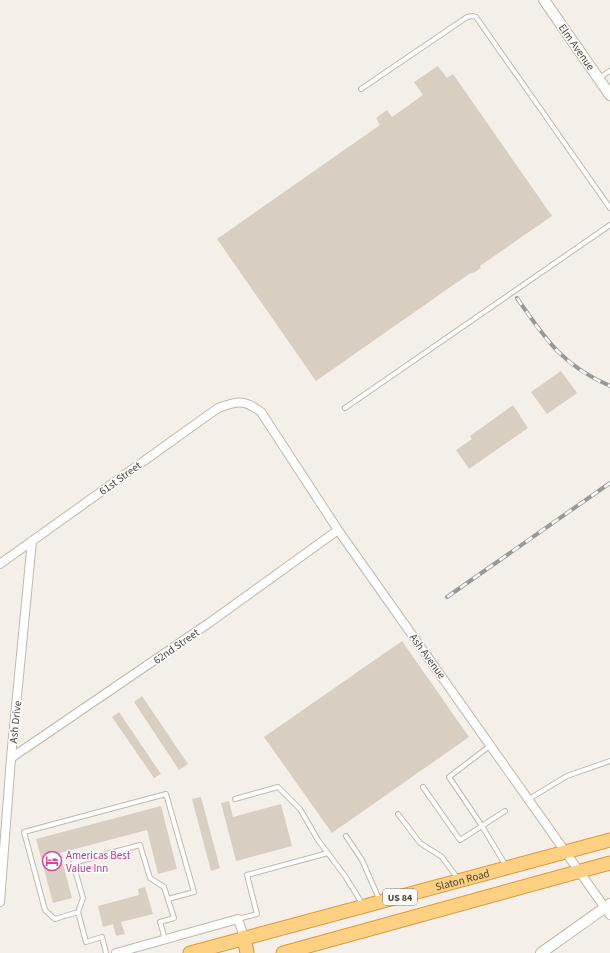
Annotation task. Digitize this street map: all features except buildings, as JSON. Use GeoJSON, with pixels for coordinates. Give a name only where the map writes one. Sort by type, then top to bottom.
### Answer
{"type":"FeatureCollection","features":[{"type":"Feature","properties":{"kind":"highway","name":"Slaton Road"},"geometry":{"type":"LineString","coordinates":[[190,953],[244,937],[381,903],[610,840]]}},
{"type":"Feature","properties":{"kind":"highway","name":"Slaton Road"},"geometry":{"type":"LineString","coordinates":[[283,953],[610,863]]}},
{"type":"Feature","properties":{"kind":"highway"},"geometry":{"type":"LineString","coordinates":[[244,937],[246,953]]}},
{"type":"Feature","properties":{"kind":"street","name":"Elm Avenue"},"geometry":{"type":"LineString","coordinates":[[544,0],[610,95]]}},
{"type":"Feature","properties":{"kind":"street","name":"Ash Avenue"},"geometry":{"type":"LineString","coordinates":[[243,402],[253,406],[261,412],[338,530],[580,872],[608,909]]}},
{"type":"Feature","properties":{"kind":"street","name":"61st Street"},"geometry":{"type":"LineString","coordinates":[[0,564],[218,408],[232,403],[243,402]]}},
{"type":"Feature","properties":{"kind":"street","name":"62nd Street"},"geometry":{"type":"LineString","coordinates":[[11,758],[196,632],[338,530]]}},
{"type":"Feature","properties":{"kind":"street","name":"Ash Drive"},"geometry":{"type":"LineString","coordinates":[[0,902],[3,833],[32,541]]}},
{"type":"Feature","properties":{"kind":"street"},"geometry":{"type":"LineString","coordinates":[[541,953],[608,909]]}},
{"type":"Feature","properties":{"kind":"street"},"geometry":{"type":"LineString","coordinates":[[116,953],[238,919],[244,937]]}},
{"type":"Feature","properties":{"kind":"lane"},"geometry":{"type":"LineString","coordinates":[[361,89],[467,17],[476,17],[610,208]]}},
{"type":"Feature","properties":{"kind":"lane"},"geometry":{"type":"LineString","coordinates":[[598,78],[610,71]]}},
{"type":"Feature","properties":{"kind":"lane"},"geometry":{"type":"LineString","coordinates":[[345,408],[610,225]]}},
{"type":"Feature","properties":{"kind":"lane"},"geometry":{"type":"LineString","coordinates":[[491,745],[449,777],[508,868]]}},
{"type":"Feature","properties":{"kind":"lane"},"geometry":{"type":"LineString","coordinates":[[529,799],[567,776],[610,761]]}},
{"type":"Feature","properties":{"kind":"lane"},"geometry":{"type":"LineString","coordinates":[[235,798],[278,787],[300,809],[328,854],[365,907]]}},
{"type":"Feature","properties":{"kind":"lane"},"geometry":{"type":"LineString","coordinates":[[423,787],[460,840],[505,811]]}},
{"type":"Feature","properties":{"kind":"lane"},"geometry":{"type":"LineString","coordinates":[[78,912],[55,919],[45,910],[24,832],[166,794],[194,892],[168,899]]}},
{"type":"Feature","properties":{"kind":"lane"},"geometry":{"type":"LineString","coordinates":[[398,814],[420,844],[442,857],[459,881]]}},
{"type":"Feature","properties":{"kind":"lane"},"geometry":{"type":"LineString","coordinates":[[346,836],[362,860],[381,903]]}},
{"type":"Feature","properties":{"kind":"lane"},"geometry":{"type":"LineString","coordinates":[[106,953],[102,937],[86,942],[78,912],[82,898],[73,863],[140,845],[150,878],[164,887],[174,918],[160,922],[166,940]]}},
{"type":"Feature","properties":{"kind":"lane"},"geometry":{"type":"LineString","coordinates":[[238,919],[256,914],[247,875],[328,854]]}},
{"type":"Feature","properties":{"kind":"railway"},"geometry":{"type":"LineString","coordinates":[[517,298],[537,327],[556,350],[579,369],[610,386]]}},
{"type":"Feature","properties":{"kind":"railway"},"geometry":{"type":"LineString","coordinates":[[447,597],[610,483]]}},
{"type":"Feature","properties":{"kind":"place","name":"Americas Best Value Inn"},"geometry":{"type":"Point","coordinates":[52,861]}}]}
